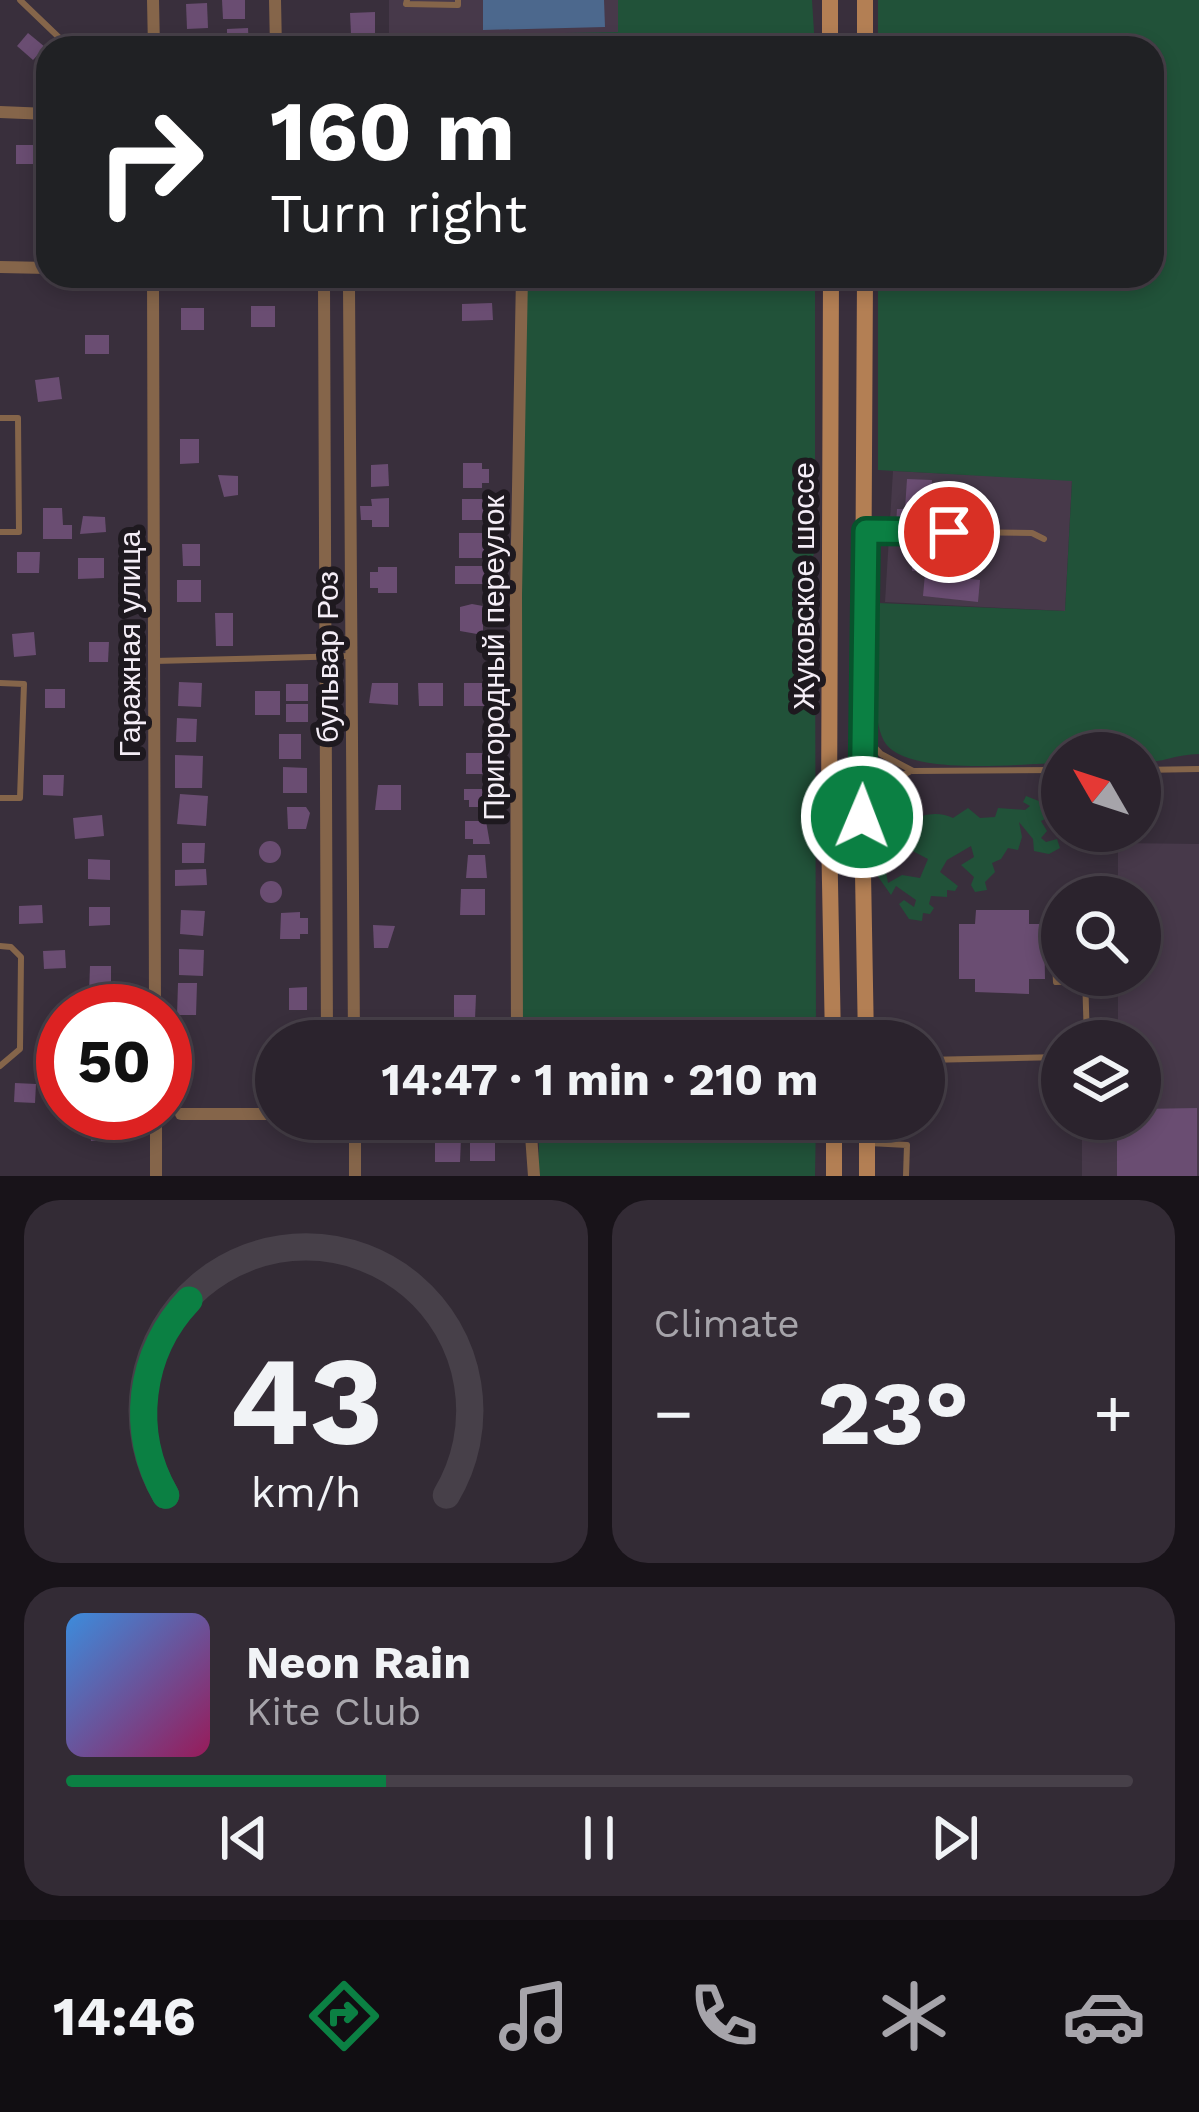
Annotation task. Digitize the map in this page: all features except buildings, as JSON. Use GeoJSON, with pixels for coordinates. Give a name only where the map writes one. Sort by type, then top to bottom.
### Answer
{"type":"FeatureCollection","features":[{"type":"Feature","properties":{"kind":"main road"},"geometry":{"type":"LineString","coordinates":[[830,0],[830,36]]}},
{"type":"Feature","properties":{"kind":"main road"},"geometry":{"type":"LineString","coordinates":[[865,0],[865,36]]}},
{"type":"Feature","properties":{"kind":"main road","name":"Жуковское шоссе"},"geometry":{"type":"LineString","coordinates":[[831,288],[833,1020]]}},
{"type":"Feature","properties":{"kind":"main road","name":"Жуковское шоссе"},"geometry":{"type":"LineString","coordinates":[[865,288],[866,1020]]}},
{"type":"Feature","properties":{"kind":"main road"},"geometry":{"type":"LineString","coordinates":[[834,1140],[834,1176]]}},
{"type":"Feature","properties":{"kind":"main road"},"geometry":{"type":"LineString","coordinates":[[867,1143],[867,1176]]}},
{"type":"Feature","properties":{"kind":"street"},"geometry":{"type":"LineString","coordinates":[[153,0],[154,36]]}},
{"type":"Feature","properties":{"kind":"street"},"geometry":{"type":"LineString","coordinates":[[275,0],[276,36]]}},
{"type":"Feature","properties":{"kind":"street"},"geometry":{"type":"LineString","coordinates":[[0,112],[36,114]]}},
{"type":"Feature","properties":{"kind":"street"},"geometry":{"type":"LineString","coordinates":[[0,267],[36,268]]}},
{"type":"Feature","properties":{"kind":"street","name":"Гаражная улица"},"geometry":{"type":"LineString","coordinates":[[153,288],[155,984]]}},
{"type":"Feature","properties":{"kind":"street"},"geometry":{"type":"LineString","coordinates":[[324,288],[327,1020]]}},
{"type":"Feature","properties":{"kind":"street","name":"бульвар Роз"},"geometry":{"type":"LineString","coordinates":[[349,288],[353,1020]]}},
{"type":"Feature","properties":{"kind":"street","name":"Пригородный переулок"},"geometry":{"type":"LineString","coordinates":[[517,1020],[522,288]]}},
{"type":"Feature","properties":{"kind":"street"},"geometry":{"type":"LineString","coordinates":[[192,1114],[255,1114]]}},
{"type":"Feature","properties":{"kind":"street"},"geometry":{"type":"LineString","coordinates":[[155,1140],[156,1176]]}},
{"type":"Feature","properties":{"kind":"street"},"geometry":{"type":"LineString","coordinates":[[355,1140],[355,1176]]}},
{"type":"Feature","properties":{"kind":"street"},"geometry":{"type":"LineString","coordinates":[[531,1140],[534,1176]]}},
{"type":"Feature","properties":{"kind":"lane"},"geometry":{"type":"LineString","coordinates":[[20,0],[58,36]]}},
{"type":"Feature","properties":{"kind":"lane"},"geometry":{"type":"LineString","coordinates":[[406,0],[406,4],[458,5],[458,0]]}},
{"type":"Feature","properties":{"kind":"lane"},"geometry":{"type":"LineString","coordinates":[[0,418],[18,418],[19,532],[0,532]]}},
{"type":"Feature","properties":{"kind":"lane"},"geometry":{"type":"LineString","coordinates":[[832,522],[1032,533],[1044,539]]}},
{"type":"Feature","properties":{"kind":"lane"},"geometry":{"type":"LineString","coordinates":[[154,661],[352,656]]}},
{"type":"Feature","properties":{"kind":"lane"},"geometry":{"type":"LineString","coordinates":[[0,683],[24,684],[20,798],[0,798]]}},
{"type":"Feature","properties":{"kind":"lane"},"geometry":{"type":"LineString","coordinates":[[863,731],[881,754],[913,770],[1041,770]]}},
{"type":"Feature","properties":{"kind":"lane"},"geometry":{"type":"LineString","coordinates":[[1161,770],[1199,769]]}},
{"type":"Feature","properties":{"kind":"lane"},"geometry":{"type":"LineString","coordinates":[[862,807],[887,783],[913,770]]}},
{"type":"Feature","properties":{"kind":"lane"},"geometry":{"type":"LineString","coordinates":[[0,946],[11,947],[21,957],[20,1049],[0,1066]]}},
{"type":"Feature","properties":{"kind":"lane"},"geometry":{"type":"LineString","coordinates":[[945,1060],[1041,1057]]}},
{"type":"Feature","properties":{"kind":"lane"},"geometry":{"type":"LineString","coordinates":[[867,1143],[907,1145],[906,1176]]}},
{"type":"Feature","properties":{"kind":"shaded area"},"geometry":{"type":"Polygon","coordinates":[[[389,0],[619,0],[620,34],[389,36],[389,0]]]}},
{"type":"Feature","properties":{"kind":"shaded area"},"geometry":{"type":"Polygon","coordinates":[[[893,471],[1072,480],[1065,611],[885,602],[893,471]]]}},
{"type":"Feature","properties":{"kind":"shaded area"},"geometry":{"type":"Polygon","coordinates":[[[1161,844],[1199,844],[1199,1176],[1082,1176],[1082,1140],[1161,1140],[1161,1020],[1118,1020],[1118,996],[1161,996],[1161,876],[1118,876],[1118,852],[1161,852],[1161,844]]]}},
{"type":"Feature","properties":{"kind":"green space"},"geometry":{"type":"Polygon","coordinates":[[[618,0],[812,0],[814,36],[511,36],[618,32],[618,0]]]}},
{"type":"Feature","properties":{"kind":"green space"},"geometry":{"type":"Polygon","coordinates":[[[878,0],[1199,0],[1199,754],[1161,760],[1161,732],[1041,732],[1041,764],[966,766],[915,760],[896,753],[879,728],[875,694],[878,603],[1065,611],[1072,481],[878,470],[878,288],[1164,288],[1164,36],[878,36],[878,0]]]}},
{"type":"Feature","properties":{"kind":"green space"},"geometry":{"type":"Polygon","coordinates":[[[522,288],[815,288],[815,552],[811,560],[815,592],[816,1020],[520,1020],[522,288]]]}},
{"type":"Feature","properties":{"kind":"green space"},"geometry":{"type":"Polygon","coordinates":[[[1026,796],[1041,802],[1041,852],[1053,852],[1049,854],[1034,851],[1033,839],[1019,822],[1018,850],[1008,848],[992,863],[995,872],[985,882],[987,890],[975,892],[974,877],[961,865],[974,857],[971,846],[947,860],[940,872],[958,886],[955,891],[947,890],[947,897],[931,896],[929,904],[934,908],[930,914],[923,913],[922,921],[909,919],[899,904],[904,900],[914,907],[916,900],[896,886],[891,895],[874,871],[884,862],[888,883],[902,875],[920,878],[928,859],[903,846],[910,821],[931,814],[953,818],[968,808],[980,818],[995,817],[998,808],[1025,810],[1030,806],[1023,802],[1026,796]]]}},
{"type":"Feature","properties":{"kind":"green space"},"geometry":{"type":"Polygon","coordinates":[[[538,1140],[816,1140],[815,1176],[538,1176],[538,1140]]]}},
{"type":"Feature","properties":{"kind":"water"},"geometry":{"type":"Polygon","coordinates":[[[483,0],[604,0],[605,27],[483,30],[483,0]]]}},
{"type":"Feature","properties":{"kind":"route"},"geometry":{"type":"LineString","coordinates":[[862,817],[866,531],[949,532]]}}]}
